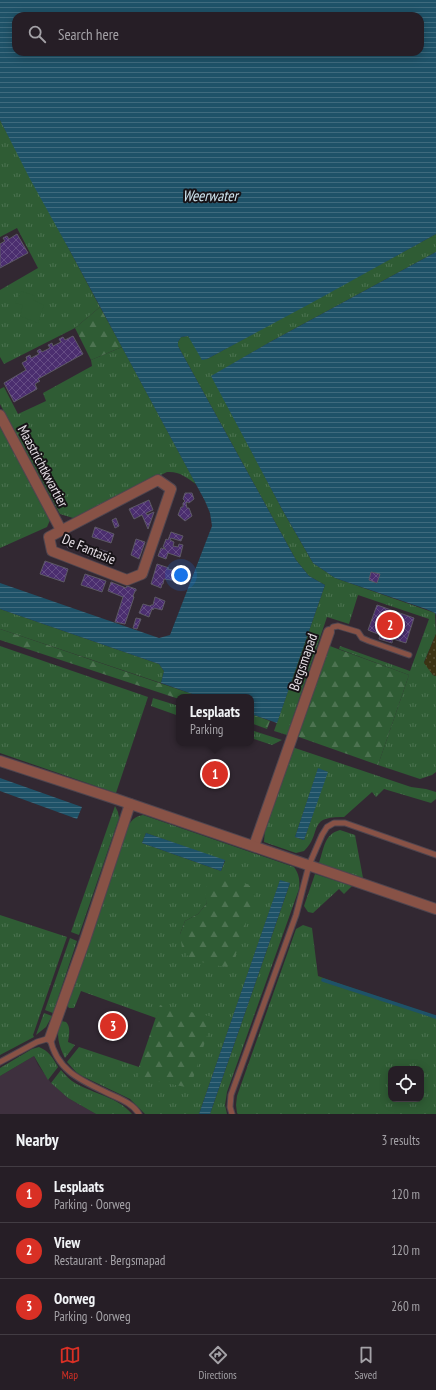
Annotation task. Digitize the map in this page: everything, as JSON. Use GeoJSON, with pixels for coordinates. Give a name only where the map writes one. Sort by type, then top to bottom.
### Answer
{"type":"FeatureCollection","features":[{"type":"Feature","properties":{"kind":"street","name":"Maastrichtkwartier"},"geometry":{"type":"LineString","coordinates":[[0,415],[61,530]]}},
{"type":"Feature","properties":{"kind":"street","name":"De Fantasie"},"geometry":{"type":"LineString","coordinates":[[158,480],[171,489],[142,574],[127,580],[52,551],[49,537],[61,530],[158,480]]}},
{"type":"Feature","properties":{"kind":"street","name":"Bergsmapad"},"geometry":{"type":"LineString","coordinates":[[254,846],[328,632]]}},
{"type":"Feature","properties":{"kind":"street"},"geometry":{"type":"LineString","coordinates":[[0,761],[436,909]]}},
{"type":"Feature","properties":{"kind":"street"},"geometry":{"type":"LineString","coordinates":[[50,1038],[130,804]]}},
{"type":"Feature","properties":{"kind":"lane","name":"Bergsmapad"},"geometry":{"type":"LineString","coordinates":[[328,632],[333,627],[338,626],[358,632],[362,638],[369,641],[409,655]]}},
{"type":"Feature","properties":{"kind":"lane"},"geometry":{"type":"LineString","coordinates":[[232,1114],[230,1107],[231,1095],[296,915],[309,865],[327,827],[334,823],[345,823],[436,855]]}},
{"type":"Feature","properties":{"kind":"lane"},"geometry":{"type":"LineString","coordinates":[[0,1062],[37,1042],[50,1038],[56,1057],[62,1065],[81,1081],[124,1100],[139,1114]]}},
{"type":"Feature","properties":{"kind":"shaded area"},"geometry":{"type":"Polygon","coordinates":[[[34,1056],[38,1065],[51,1083],[68,1098],[96,1114],[0,1114],[0,1076],[34,1056]]]}},
{"type":"Feature","properties":{"kind":"green space"},"geometry":{"type":"Polygon","coordinates":[[[0,120],[100,307],[75,328],[4,364],[0,357],[0,290],[38,268],[17,228],[0,237],[0,120]]]}},
{"type":"Feature","properties":{"kind":"green space"},"geometry":{"type":"Polygon","coordinates":[[[436,234],[436,252],[270,342],[212,376],[283,511],[313,563],[335,578],[435,613],[436,634],[424,662],[433,675],[436,676],[436,772],[420,779],[378,765],[409,675],[339,649],[340,646],[410,671],[429,619],[358,595],[349,624],[327,617],[287,735],[274,731],[325,585],[309,576],[296,560],[178,346],[178,342],[181,337],[188,336],[207,359],[436,234]]]}},
{"type":"Feature","properties":{"kind":"green space"},"geometry":{"type":"Polygon","coordinates":[[[21,291],[35,296],[33,300],[44,305],[38,323],[20,316],[23,305],[15,303],[21,291]]]}},
{"type":"Feature","properties":{"kind":"green space"},"geometry":{"type":"Polygon","coordinates":[[[100,307],[122,347],[91,360],[75,328],[100,307]]]}},
{"type":"Feature","properties":{"kind":"green space"},"geometry":{"type":"Polygon","coordinates":[[[122,347],[196,484],[179,474],[167,472],[73,518],[60,514],[0,404],[0,389],[4,387],[18,414],[46,401],[43,393],[92,366],[91,360],[122,347]]]}},
{"type":"Feature","properties":{"kind":"green space"},"geometry":{"type":"Polygon","coordinates":[[[0,423],[51,518],[47,527],[0,548],[0,423]]]}},
{"type":"Feature","properties":{"kind":"green space"},"geometry":{"type":"Polygon","coordinates":[[[0,609],[159,664],[164,671],[161,683],[0,629],[0,609]]]}},
{"type":"Feature","properties":{"kind":"green space"},"geometry":{"type":"Polygon","coordinates":[[[0,629],[192,694],[176,694],[176,698],[0,640],[0,629]]]}},
{"type":"Feature","properties":{"kind":"green space"},"geometry":{"type":"Polygon","coordinates":[[[327,645],[409,675],[378,765],[296,736],[327,645]]]}},
{"type":"Feature","properties":{"kind":"green space"},"geometry":{"type":"Polygon","coordinates":[[[0,646],[148,697],[116,793],[0,753],[0,646]]]}},
{"type":"Feature","properties":{"kind":"green space"},"geometry":{"type":"Polygon","coordinates":[[[153,698],[176,705],[176,715],[151,706],[153,698]]]}},
{"type":"Feature","properties":{"kind":"green space"},"geometry":{"type":"Polygon","coordinates":[[[254,715],[270,721],[267,729],[254,724],[254,715]]]}},
{"type":"Feature","properties":{"kind":"green space"},"geometry":{"type":"Polygon","coordinates":[[[254,731],[282,740],[272,745],[254,739],[254,731]]]}},
{"type":"Feature","properties":{"kind":"green space"},"geometry":{"type":"Polygon","coordinates":[[[292,747],[411,787],[436,792],[436,799],[431,803],[384,789],[376,797],[372,792],[344,817],[324,819],[317,827],[310,844],[304,851],[296,853],[264,842],[265,829],[292,747]],[[318,769],[295,837],[304,840],[327,772],[318,769]]]}},
{"type":"Feature","properties":{"kind":"green space"},"geometry":{"type":"Polygon","coordinates":[[[115,806],[119,818],[79,935],[71,932],[115,806]]]}},
{"type":"Feature","properties":{"kind":"green space"},"geometry":{"type":"Polygon","coordinates":[[[143,815],[294,867],[298,875],[299,889],[227,1092],[225,1105],[227,1114],[210,1114],[290,883],[280,881],[199,1114],[145,1114],[130,1099],[82,1076],[67,1062],[79,1047],[139,1067],[139,1077],[160,1005],[156,1018],[81,991],[74,1008],[69,1008],[67,1005],[123,834],[131,822],[143,815]],[[146,833],[142,843],[221,871],[225,861],[146,833]],[[205,896],[207,903],[198,914],[185,921],[180,934],[227,967],[205,896]]]}},
{"type":"Feature","properties":{"kind":"green space"},"geometry":{"type":"Polygon","coordinates":[[[340,830],[355,835],[363,878],[319,863],[325,843],[331,835],[340,830]]]}},
{"type":"Feature","properties":{"kind":"green space"},"geometry":{"type":"Polygon","coordinates":[[[315,874],[352,886],[344,894],[339,889],[313,913],[308,912],[304,906],[315,874]]]}},
{"type":"Feature","properties":{"kind":"green space"},"geometry":{"type":"Polygon","coordinates":[[[224,881],[247,884],[253,889],[255,894],[233,963],[227,967],[190,959],[182,948],[180,934],[185,921],[198,914],[207,903],[205,896],[207,883],[224,881]]]}},
{"type":"Feature","properties":{"kind":"green space"},"geometry":{"type":"Polygon","coordinates":[[[0,915],[67,937],[33,1035],[34,1037],[0,1055],[0,915]]]}},
{"type":"Feature","properties":{"kind":"green space"},"geometry":{"type":"Polygon","coordinates":[[[303,925],[312,928],[318,976],[436,1016],[436,1114],[238,1114],[236,1105],[237,1096],[296,929],[303,925]]]}},
{"type":"Feature","properties":{"kind":"green space"},"geometry":{"type":"Polygon","coordinates":[[[70,938],[77,941],[53,1013],[45,1010],[70,938]]]}},
{"type":"Feature","properties":{"kind":"green space"},"geometry":{"type":"Polygon","coordinates":[[[160,1005],[213,1017],[190,1088],[138,1077],[139,1067],[160,1005]]]}},
{"type":"Feature","properties":{"kind":"green space"},"geometry":{"type":"Polygon","coordinates":[[[44,1013],[52,1016],[46,1027],[36,1035],[44,1013]]]}},
{"type":"Feature","properties":{"kind":"green space"},"geometry":{"type":"Polygon","coordinates":[[[61,1021],[66,1022],[69,1026],[68,1042],[75,1045],[65,1058],[58,1040],[58,1030],[61,1021]]]}},
{"type":"Feature","properties":{"kind":"green space"},"geometry":{"type":"Polygon","coordinates":[[[39,1047],[48,1053],[58,1067],[48,1080],[34,1056],[0,1076],[0,1068],[32,1049],[39,1047]]]}},
{"type":"Feature","properties":{"kind":"green space"},"geometry":{"type":"Polygon","coordinates":[[[61,1070],[75,1083],[113,1100],[126,1108],[132,1114],[96,1114],[68,1098],[51,1083],[61,1070]]]}},
{"type":"Feature","properties":{"kind":"sand"},"geometry":{"type":"Polygon","coordinates":[[[436,634],[436,676],[433,675],[424,663],[436,634]]]}},
{"type":"Feature","properties":{"kind":"water","name":"Weerwater"},"geometry":{"type":"Polygon","coordinates":[[[0,0],[436,0],[436,234],[207,359],[202,360],[188,336],[181,337],[178,342],[178,346],[296,560],[309,576],[325,585],[277,723],[254,715],[254,694],[192,694],[161,683],[164,671],[159,664],[0,609],[0,583],[159,638],[170,635],[212,526],[210,513],[205,501],[30,179],[0,120],[0,0]]]}},
{"type":"Feature","properties":{"kind":"water"},"geometry":{"type":"Polygon","coordinates":[[[436,252],[436,615],[435,613],[426,609],[335,578],[313,563],[283,511],[211,376],[270,342],[436,252]]]}},
{"type":"Feature","properties":{"kind":"water"},"geometry":{"type":"Polygon","coordinates":[[[318,768],[328,772],[304,840],[295,837],[318,768]]]}},
{"type":"Feature","properties":{"kind":"water"},"geometry":{"type":"Polygon","coordinates":[[[0,778],[82,807],[77,819],[0,791],[0,778]]]}},
{"type":"Feature","properties":{"kind":"water"},"geometry":{"type":"Polygon","coordinates":[[[146,833],[225,860],[221,871],[142,843],[146,833]]]}},
{"type":"Feature","properties":{"kind":"water"},"geometry":{"type":"Polygon","coordinates":[[[280,880],[290,883],[210,1114],[199,1114],[280,880]]]}},
{"type":"Feature","properties":{"kind":"building"},"geometry":{"type":"Polygon","coordinates":[[[17,234],[28,253],[0,268],[0,244],[5,241],[3,238],[7,236],[9,239],[17,234]]]}},
{"type":"Feature","properties":{"kind":"building"},"geometry":{"type":"Polygon","coordinates":[[[73,336],[83,354],[38,379],[40,381],[35,384],[37,389],[14,402],[4,383],[26,370],[22,363],[27,360],[26,357],[30,355],[31,358],[39,354],[37,351],[40,349],[42,352],[50,348],[48,345],[52,343],[53,346],[61,342],[59,339],[63,337],[65,340],[73,336]]]}},
{"type":"Feature","properties":{"kind":"building"},"geometry":{"type":"Polygon","coordinates":[[[185,493],[192,493],[194,499],[189,503],[186,503],[192,516],[185,521],[178,515],[185,501],[183,499],[185,493]]]}},
{"type":"Feature","properties":{"kind":"building"},"geometry":{"type":"Polygon","coordinates":[[[149,500],[153,510],[146,513],[147,515],[154,512],[148,529],[142,515],[134,519],[129,509],[149,500]]]}},
{"type":"Feature","properties":{"kind":"building"},"geometry":{"type":"Polygon","coordinates":[[[116,518],[119,526],[115,528],[112,520],[116,518]]]}},
{"type":"Feature","properties":{"kind":"building"},"geometry":{"type":"Polygon","coordinates":[[[95,527],[114,534],[111,543],[92,537],[95,527]]]}},
{"type":"Feature","properties":{"kind":"building"},"geometry":{"type":"Polygon","coordinates":[[[171,532],[183,536],[181,541],[171,538],[170,540],[174,542],[173,546],[178,547],[179,544],[183,545],[180,557],[168,553],[166,559],[158,556],[161,548],[165,549],[163,547],[171,532]]]}},
{"type":"Feature","properties":{"kind":"building"},"geometry":{"type":"Polygon","coordinates":[[[136,539],[145,542],[139,559],[131,555],[136,539]]]}},
{"type":"Feature","properties":{"kind":"building"},"geometry":{"type":"Polygon","coordinates":[[[69,541],[72,547],[68,548],[65,542],[69,541]]]}},
{"type":"Feature","properties":{"kind":"building"},"geometry":{"type":"Polygon","coordinates":[[[89,546],[108,552],[104,561],[86,555],[89,546]]]}},
{"type":"Feature","properties":{"kind":"building"},"geometry":{"type":"Polygon","coordinates":[[[45,561],[68,569],[64,582],[40,574],[45,561]]]}},
{"type":"Feature","properties":{"kind":"building"},"geometry":{"type":"Polygon","coordinates":[[[157,564],[169,568],[167,569],[179,571],[177,571],[176,580],[178,581],[164,579],[161,588],[151,584],[157,564]]]}},
{"type":"Feature","properties":{"kind":"building"},"geometry":{"type":"Polygon","coordinates":[[[371,572],[380,574],[377,583],[369,580],[371,572]]]}},
{"type":"Feature","properties":{"kind":"building"},"geometry":{"type":"Polygon","coordinates":[[[85,574],[106,581],[102,592],[81,585],[85,574]]]}},
{"type":"Feature","properties":{"kind":"building"},"geometry":{"type":"Polygon","coordinates":[[[111,582],[126,588],[127,586],[136,589],[125,624],[115,622],[123,597],[108,591],[111,582]]]}},
{"type":"Feature","properties":{"kind":"building"},"geometry":{"type":"Polygon","coordinates":[[[155,597],[165,601],[162,610],[152,609],[149,617],[139,613],[143,604],[150,606],[153,605],[155,597]]]}},
{"type":"Feature","properties":{"kind":"building"},"geometry":{"type":"Polygon","coordinates":[[[377,605],[414,618],[406,643],[393,639],[392,643],[379,639],[380,635],[368,630],[377,605]]]}},
{"type":"Feature","properties":{"kind":"building"},"geometry":{"type":"Polygon","coordinates":[[[136,618],[141,619],[137,629],[133,628],[136,618]]]}},
{"type":"Feature","properties":{"kind":"waterway"},"geometry":{"type":"LineString","coordinates":[[323,980],[436,1017]]}},
{"type":"Feature","properties":{"kind":"place","name":"View"},"geometry":{"type":"Point","coordinates":[390,625]}},
{"type":"Feature","properties":{"kind":"place","name":"Lesplaats"},"geometry":{"type":"Point","coordinates":[215,774]}},
{"type":"Feature","properties":{"kind":"place","name":"Oorweg"},"geometry":{"type":"Point","coordinates":[113,1026]}}]}
